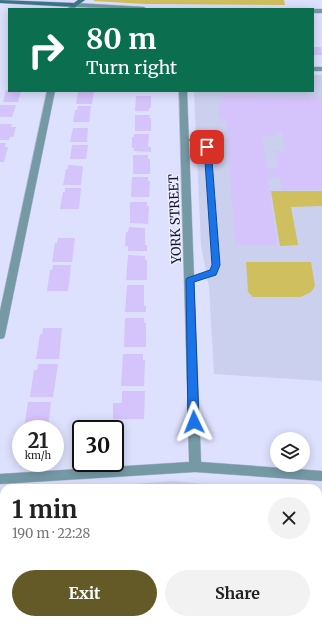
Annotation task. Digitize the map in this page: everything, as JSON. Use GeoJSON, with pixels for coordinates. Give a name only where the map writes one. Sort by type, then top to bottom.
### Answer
{"type":"FeatureCollection","features":[{"type":"Feature","properties":{"kind":"street"},"geometry":{"type":"LineString","coordinates":[[0,0],[72,7],[108,8]]}},
{"type":"Feature","properties":{"kind":"street"},"geometry":{"type":"LineString","coordinates":[[72,7],[82,0]]}},
{"type":"Feature","properties":{"kind":"street"},"geometry":{"type":"LineString","coordinates":[[0,335],[50,92]]}},
{"type":"Feature","properties":{"kind":"street","name":"YORK STREET"},"geometry":{"type":"LineString","coordinates":[[183,92],[195,467]]}},
{"type":"Feature","properties":{"kind":"street"},"geometry":{"type":"LineString","coordinates":[[0,479],[195,467],[322,476]]}},
{"type":"Feature","properties":{"kind":"lane"},"geometry":{"type":"LineString","coordinates":[[185,139],[201,142],[207,147],[216,265],[213,272],[190,280]]}},
{"type":"Feature","properties":{"kind":"shaded area"},"geometry":{"type":"Polygon","coordinates":[[[284,0],[285,5],[146,4],[93,1],[284,0]]]}},
{"type":"Feature","properties":{"kind":"shaded area"},"geometry":{"type":"Polygon","coordinates":[[[314,75],[322,75],[322,381],[214,374],[209,287],[201,245],[194,92],[314,92],[314,75]]]}},
{"type":"Feature","properties":{"kind":"shaded area"},"geometry":{"type":"Polygon","coordinates":[[[271,191],[322,191],[322,206],[291,207],[298,245],[280,246],[271,191]]]}},
{"type":"Feature","properties":{"kind":"shaded area"},"geometry":{"type":"Polygon","coordinates":[[[246,262],[311,262],[315,286],[311,292],[301,297],[253,297],[248,292],[246,262]]]}},
{"type":"Feature","properties":{"kind":"shaded area"},"geometry":{"type":"Polygon","coordinates":[[[173,481],[204,484],[133,484],[173,481]]]}},
{"type":"Feature","properties":{"kind":"building"},"geometry":{"type":"Polygon","coordinates":[[[314,47],[321,47],[322,55],[314,55],[314,47]]]}},
{"type":"Feature","properties":{"kind":"building"},"geometry":{"type":"Polygon","coordinates":[[[6,90],[8,90],[8,92],[21,92],[18,102],[3,102],[6,90]]]}},
{"type":"Feature","properties":{"kind":"building"},"geometry":{"type":"Polygon","coordinates":[[[78,92],[94,92],[92,104],[76,104],[78,92]]]}},
{"type":"Feature","properties":{"kind":"building"},"geometry":{"type":"Polygon","coordinates":[[[136,96],[151,96],[151,108],[149,108],[149,111],[135,111],[136,96]]]}},
{"type":"Feature","properties":{"kind":"building"},"geometry":{"type":"Polygon","coordinates":[[[223,96],[322,97],[322,190],[282,190],[280,178],[268,178],[277,245],[235,245],[226,119],[219,119],[218,103],[224,103],[223,96]],[[276,133],[276,136],[262,136],[267,168],[278,168],[275,151],[285,151],[282,133],[276,133]]]}},
{"type":"Feature","properties":{"kind":"building"},"geometry":{"type":"Polygon","coordinates":[[[0,105],[16,105],[12,117],[0,117],[0,105]]]}},
{"type":"Feature","properties":{"kind":"building"},"geometry":{"type":"Polygon","coordinates":[[[78,106],[91,106],[89,122],[73,122],[75,110],[77,110],[78,106]]]}},
{"type":"Feature","properties":{"kind":"building"},"geometry":{"type":"Polygon","coordinates":[[[135,115],[150,115],[151,131],[135,131],[135,115]]]}},
{"type":"Feature","properties":{"kind":"building"},"geometry":{"type":"Polygon","coordinates":[[[0,124],[12,124],[11,127],[16,127],[13,137],[10,137],[9,140],[0,140],[0,124]]]}},
{"type":"Feature","properties":{"kind":"building"},"geometry":{"type":"Polygon","coordinates":[[[73,128],[88,128],[87,142],[70,142],[73,128]]]}},
{"type":"Feature","properties":{"kind":"building"},"geometry":{"type":"Polygon","coordinates":[[[134,134],[149,134],[148,147],[151,147],[151,152],[134,151],[134,148],[132,148],[132,137],[134,137],[134,134]]]}},
{"type":"Feature","properties":{"kind":"building"},"geometry":{"type":"Polygon","coordinates":[[[0,143],[6,143],[5,147],[8,147],[4,162],[0,162],[0,143]]]}},
{"type":"Feature","properties":{"kind":"building"},"geometry":{"type":"Polygon","coordinates":[[[72,145],[88,145],[86,159],[70,159],[72,145]]]}},
{"type":"Feature","properties":{"kind":"building"},"geometry":{"type":"Polygon","coordinates":[[[133,155],[148,155],[148,159],[150,159],[150,174],[133,174],[133,155]]]}},
{"type":"Feature","properties":{"kind":"building"},"geometry":{"type":"Polygon","coordinates":[[[68,165],[83,166],[81,185],[63,185],[68,165]]]}},
{"type":"Feature","properties":{"kind":"building"},"geometry":{"type":"Polygon","coordinates":[[[132,177],[148,177],[148,181],[150,181],[149,197],[131,197],[132,177]]]}},
{"type":"Feature","properties":{"kind":"building"},"geometry":{"type":"Polygon","coordinates":[[[65,188],[81,188],[79,209],[60,209],[65,188]]]}},
{"type":"Feature","properties":{"kind":"building"},"geometry":{"type":"Polygon","coordinates":[[[130,202],[147,202],[147,206],[149,206],[148,224],[130,223],[130,202]]]}},
{"type":"Feature","properties":{"kind":"building"},"geometry":{"type":"Polygon","coordinates":[[[129,227],[145,228],[145,245],[147,245],[147,251],[128,251],[128,246],[125,246],[126,232],[128,232],[129,227]]]}},
{"type":"Feature","properties":{"kind":"building"},"geometry":{"type":"Polygon","coordinates":[[[58,238],[75,238],[72,262],[52,262],[55,243],[57,243],[58,238]]]}},
{"type":"Feature","properties":{"kind":"building"},"geometry":{"type":"Polygon","coordinates":[[[128,255],[145,256],[145,260],[147,260],[147,280],[126,280],[128,255]]]}},
{"type":"Feature","properties":{"kind":"building"},"geometry":{"type":"Polygon","coordinates":[[[53,265],[71,265],[68,291],[47,291],[50,270],[52,270],[53,265]]]}},
{"type":"Feature","properties":{"kind":"building"},"geometry":{"type":"Polygon","coordinates":[[[127,285],[144,285],[144,306],[146,306],[146,312],[125,312],[127,285]]]}},
{"type":"Feature","properties":{"kind":"building"},"geometry":{"type":"Polygon","coordinates":[[[125,318],[144,318],[144,323],[146,323],[146,347],[124,347],[125,318]]]}},
{"type":"Feature","properties":{"kind":"building"},"geometry":{"type":"Polygon","coordinates":[[[43,328],[62,328],[59,359],[36,359],[40,334],[42,334],[43,328]]]}},
{"type":"Feature","properties":{"kind":"building"},"geometry":{"type":"Polygon","coordinates":[[[123,354],[143,354],[143,360],[145,360],[144,386],[121,386],[123,354]]]}},
{"type":"Feature","properties":{"kind":"building"},"geometry":{"type":"Polygon","coordinates":[[[38,364],[58,364],[53,397],[30,397],[34,370],[37,370],[38,364]]]}},
{"type":"Feature","properties":{"kind":"building"},"geometry":{"type":"Polygon","coordinates":[[[122,391],[145,391],[144,419],[113,419],[113,403],[122,403],[122,391]]]}},
{"type":"Feature","properties":{"kind":"building"},"geometry":{"type":"Polygon","coordinates":[[[28,402],[51,402],[49,420],[25,420],[28,402]]]}},
{"type":"Feature","properties":{"kind":"route"},"geometry":{"type":"LineString","coordinates":[[194,422],[190,280],[213,272],[216,265],[207,147]]}}]}
